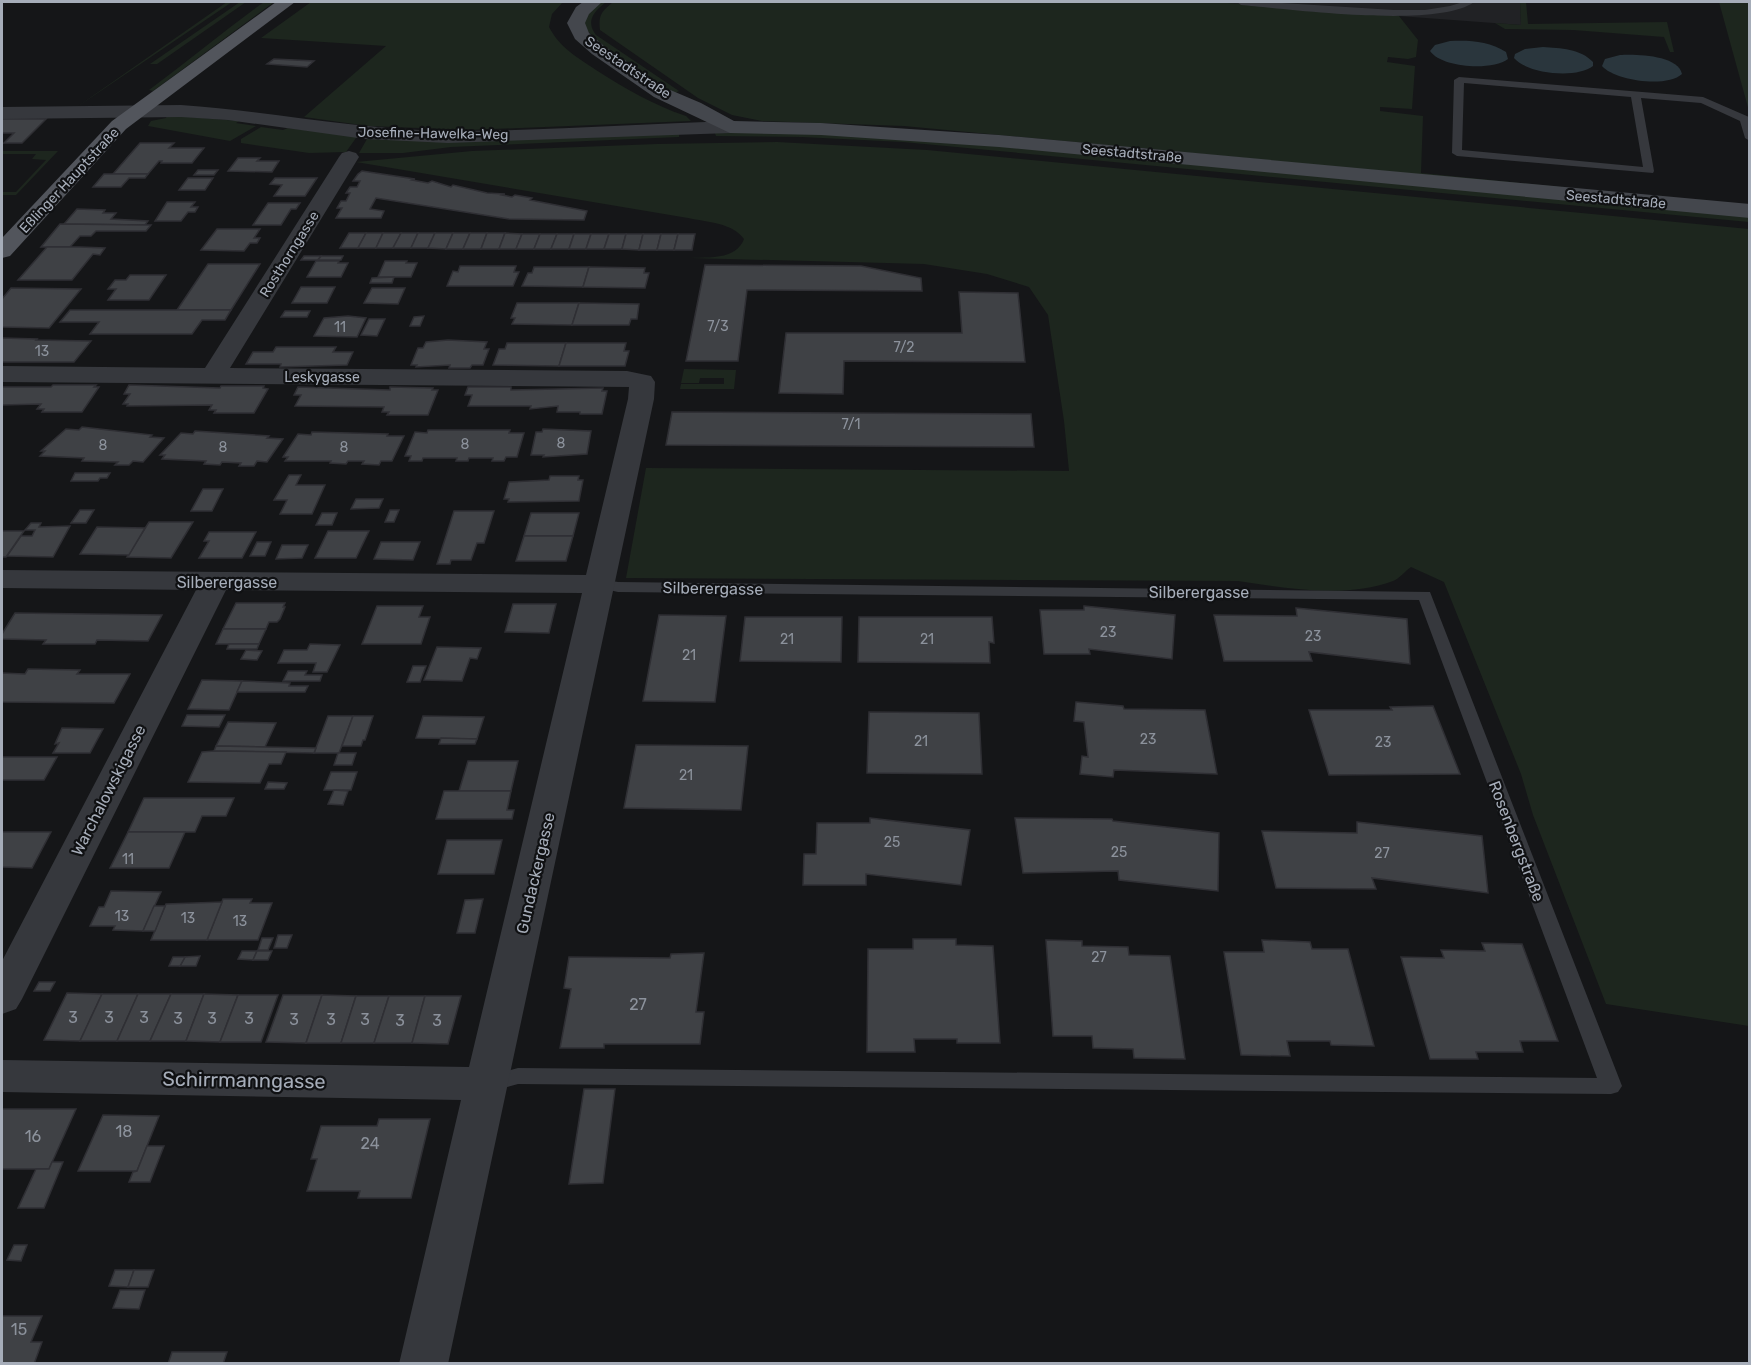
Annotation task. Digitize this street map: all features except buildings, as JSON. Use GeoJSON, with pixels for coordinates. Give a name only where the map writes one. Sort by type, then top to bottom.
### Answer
{"type":"FeatureCollection","features":[{"type":"Feature","properties":{"kind":"main road","name":"Eßlinger Hauptstraße"},"geometry":{"type":"LineString","coordinates":[[2,251],[119,125],[134,101],[286,2]]}},
{"type":"Feature","properties":{"kind":"main road","name":"Eßlinger Hauptstraße"},"geometry":{"type":"LineString","coordinates":[[2,232],[108,112]]}},
{"type":"Feature","properties":{"kind":"street","name":"Seestadtstraße"},"geometry":{"type":"LineString","coordinates":[[593,2],[582,11],[576,23],[581,34],[598,50],[661,93],[694,107],[730,127],[831,129],[976,139],[1749,211]]}},
{"type":"Feature","properties":{"kind":"street","name":"Josefine-Hawelka-Weg"},"geometry":{"type":"LineString","coordinates":[[2,113],[108,112],[134,101],[354,132],[448,137],[730,127]]}},
{"type":"Feature","properties":{"kind":"street","name":"Rosthorngasse"},"geometry":{"type":"LineString","coordinates":[[212,376],[349,158],[327,157]]}},
{"type":"Feature","properties":{"kind":"street","name":"Leskygasse"},"geometry":{"type":"LineString","coordinates":[[2,374],[627,379],[642,382]]}},
{"type":"Feature","properties":{"kind":"street","name":"Gundackergasse"},"geometry":{"type":"LineString","coordinates":[[423,1364],[601,584],[641,399],[642,382]]}},
{"type":"Feature","properties":{"kind":"street","name":"Silberergasse"},"geometry":{"type":"LineString","coordinates":[[2,579],[601,584]]}},
{"type":"Feature","properties":{"kind":"street","name":"Warchalowskigasse"},"geometry":{"type":"LineString","coordinates":[[2,999],[215,582]]}},
{"type":"Feature","properties":{"kind":"street","name":"Schirrmanngasse"},"geometry":{"type":"LineString","coordinates":[[2,1076],[486,1084]]}},
{"type":"Feature","properties":{"kind":"lane"},"geometry":{"type":"LineString","coordinates":[[1241,2],[1406,13],[1461,7],[1470,2]]}},
{"type":"Feature","properties":{"kind":"lane"},"geometry":{"type":"LineString","coordinates":[[1636,95],[1649,171],[1457,153],[1459,80],[1703,100],[1747,120],[1749,138]]}},
{"type":"Feature","properties":{"kind":"lane","name":"Silberergasse"},"geometry":{"type":"LineString","coordinates":[[601,584],[618,587],[1425,595]]}},
{"type":"Feature","properties":{"kind":"lane","name":"Rosenbergstraße"},"geometry":{"type":"LineString","coordinates":[[486,1084],[518,1076],[530,1076],[1611,1086],[1425,595]]}},
{"type":"Feature","properties":{"kind":"shaded area"},"geometry":{"type":"Polygon","coordinates":[[[227,2],[232,2],[74,109],[227,2]]]}},
{"type":"Feature","properties":{"kind":"shaded area"},"geometry":{"type":"Polygon","coordinates":[[[240,2],[246,2],[157,64],[150,64],[240,2]]]}},
{"type":"Feature","properties":{"kind":"shaded area"},"geometry":{"type":"Polygon","coordinates":[[[264,2],[274,2],[153,91],[149,90],[235,23],[264,2]]]}},
{"type":"Feature","properties":{"kind":"shaded area"},"geometry":{"type":"Polygon","coordinates":[[[311,2],[563,2],[552,14],[549,27],[570,52],[618,84],[651,102],[686,116],[691,121],[469,130],[368,126],[304,117],[386,46],[261,38],[311,2]]]}},
{"type":"Feature","properties":{"kind":"shaded area"},"geometry":{"type":"Polygon","coordinates":[[[598,2],[606,2],[595,12],[591,20],[596,35],[679,91],[675,93],[638,72],[599,43],[584,24],[591,8],[598,2]]]}},
{"type":"Feature","properties":{"kind":"shaded area"},"geometry":{"type":"Polygon","coordinates":[[[613,2],[1215,2],[1399,16],[1418,40],[1416,57],[1408,59],[1388,57],[1387,62],[1415,66],[1412,109],[1380,107],[1380,111],[1423,116],[1421,173],[1713,202],[904,126],[762,121],[732,115],[698,98],[600,30],[602,14],[613,2]]]}},
{"type":"Feature","properties":{"kind":"shaded area"},"geometry":{"type":"Polygon","coordinates":[[[1213,2],[1520,2],[1521,25],[1412,17],[1213,2]]]}},
{"type":"Feature","properties":{"kind":"shaded area"},"geometry":{"type":"Polygon","coordinates":[[[1520,2],[1526,2],[1528,24],[1667,22],[1674,52],[1670,52],[1664,37],[1573,30],[1505,29],[1495,23],[1521,25],[1520,2]]]}},
{"type":"Feature","properties":{"kind":"shaded area"},"geometry":{"type":"Polygon","coordinates":[[[1719,2],[1749,2],[1749,111],[1719,2]]]}},
{"type":"Feature","properties":{"kind":"shaded area"},"geometry":{"type":"Polygon","coordinates":[[[1450,41],[1472,41],[1493,45],[1506,52],[1508,59],[1491,65],[1468,66],[1445,61],[1430,51],[1435,45],[1450,41]]]}},
{"type":"Feature","properties":{"kind":"shaded area"},"geometry":{"type":"Polygon","coordinates":[[[1543,47],[1583,54],[1593,62],[1593,66],[1576,72],[1552,73],[1530,68],[1514,58],[1515,54],[1525,49],[1543,47]]]}},
{"type":"Feature","properties":{"kind":"shaded area"},"geometry":{"type":"Polygon","coordinates":[[[1620,55],[1665,59],[1679,68],[1682,74],[1665,81],[1641,81],[1618,76],[1602,66],[1605,59],[1620,55]]]}},
{"type":"Feature","properties":{"kind":"shaded area"},"geometry":{"type":"Polygon","coordinates":[[[167,115],[239,121],[236,123],[256,126],[230,141],[148,126],[151,121],[166,118],[167,115]]]}},
{"type":"Feature","properties":{"kind":"shaded area"},"geometry":{"type":"Polygon","coordinates":[[[261,127],[283,130],[288,128],[356,136],[356,138],[346,152],[309,153],[241,143],[241,139],[261,127]]]}},
{"type":"Feature","properties":{"kind":"shaded area"},"geometry":{"type":"Polygon","coordinates":[[[714,131],[882,135],[1749,216],[1749,222],[903,142],[716,136],[714,131]]]}},
{"type":"Feature","properties":{"kind":"shaded area"},"geometry":{"type":"Polygon","coordinates":[[[679,132],[679,137],[451,147],[403,153],[359,153],[367,139],[372,138],[679,132]]]}},
{"type":"Feature","properties":{"kind":"shaded area"},"geometry":{"type":"Polygon","coordinates":[[[777,142],[927,150],[1749,229],[1749,1026],[1606,1004],[1533,815],[1521,774],[1444,582],[1411,567],[1393,581],[1356,590],[1336,591],[1296,589],[1238,581],[626,578],[646,468],[1069,471],[1048,315],[1029,287],[987,274],[924,264],[690,258],[728,254],[735,251],[744,239],[726,226],[711,222],[356,162],[472,151],[777,142]]]}},
{"type":"Feature","properties":{"kind":"shaded area"},"geometry":{"type":"Polygon","coordinates":[[[2,151],[58,151],[16,195],[2,195],[2,192],[16,192],[46,160],[32,159],[36,154],[2,154],[2,151]]]}},
{"type":"Feature","properties":{"kind":"shaded area"},"geometry":{"type":"Polygon","coordinates":[[[684,369],[736,370],[734,389],[680,389],[681,384],[724,384],[724,378],[700,378],[699,383],[681,383],[684,369]]]}}]}
